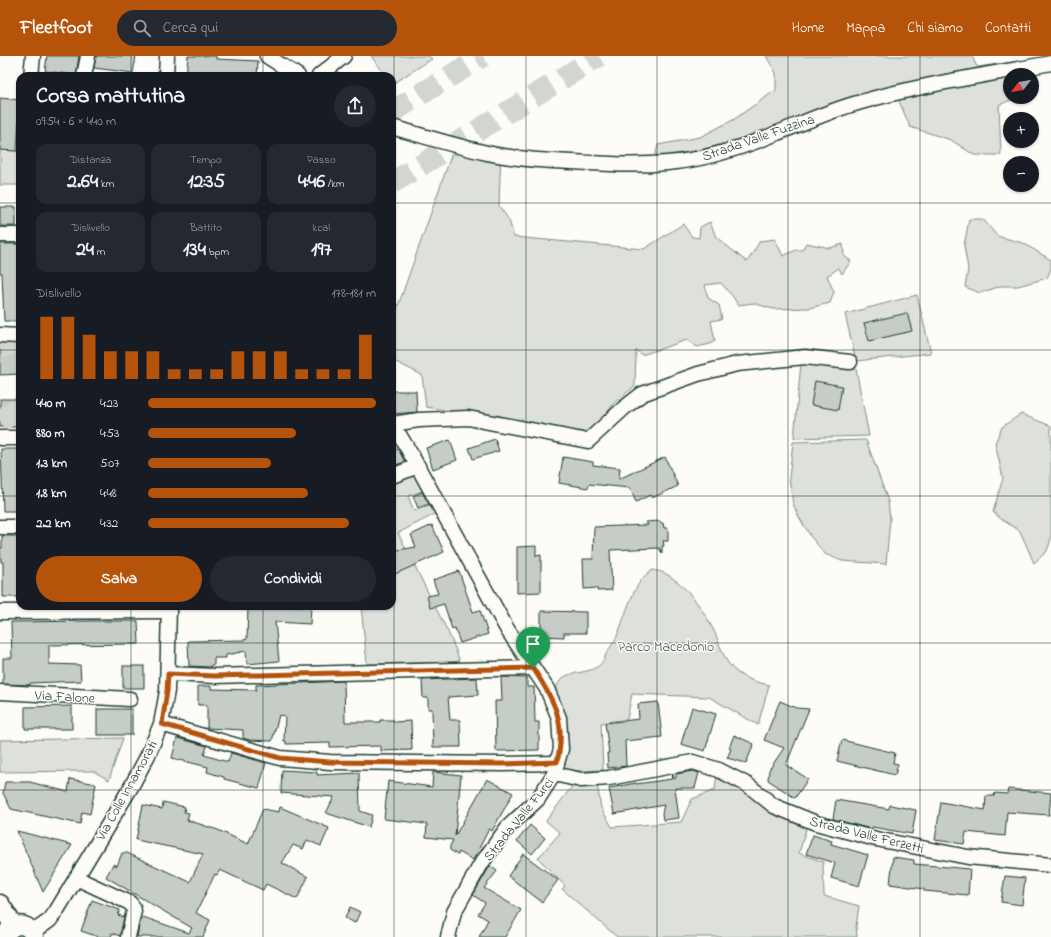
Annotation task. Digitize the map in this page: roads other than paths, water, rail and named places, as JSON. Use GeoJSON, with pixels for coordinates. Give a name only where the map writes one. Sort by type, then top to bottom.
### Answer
{"type":"FeatureCollection","features":[{"type":"Feature","properties":{"kind":"street"},"geometry":{"type":"LineString","coordinates":[[31,72],[33,56]]}},
{"type":"Feature","properties":{"kind":"street"},"geometry":{"type":"LineString","coordinates":[[85,72],[88,56]]}},
{"type":"Feature","properties":{"kind":"street"},"geometry":{"type":"LineString","coordinates":[[166,72],[167,56]]}},
{"type":"Feature","properties":{"kind":"street"},"geometry":{"type":"LineString","coordinates":[[267,56],[292,72]]}},
{"type":"Feature","properties":{"kind":"street"},"geometry":{"type":"LineString","coordinates":[[324,72],[344,56]]}},
{"type":"Feature","properties":{"kind":"street","name":"Strada Valle Fuzzina"},"geometry":{"type":"LineString","coordinates":[[396,127],[432,139],[489,153],[538,160],[623,165],[668,163],[706,157],[737,148],[816,117],[860,102],[938,84],[1051,63]]}},
{"type":"Feature","properties":{"kind":"street"},"geometry":{"type":"LineString","coordinates":[[0,235],[16,235]]}},
{"type":"Feature","properties":{"kind":"street"},"geometry":{"type":"LineString","coordinates":[[0,335],[16,336]]}},
{"type":"Feature","properties":{"kind":"street"},"geometry":{"type":"LineString","coordinates":[[396,423],[419,420],[468,418],[588,441],[624,408],[642,394],[698,374],[737,364],[804,357],[850,362]]}},
{"type":"Feature","properties":{"kind":"street","name":"Strada Valle Furci"},"geometry":{"type":"LineString","coordinates":[[396,432],[400,436],[418,466],[507,629],[547,689],[559,718],[561,749],[556,768],[538,798],[507,828],[481,864],[454,912],[448,937]]}},
{"type":"Feature","properties":{"kind":"street"},"geometry":{"type":"LineString","coordinates":[[0,438],[16,438]]}},
{"type":"Feature","properties":{"kind":"street"},"geometry":{"type":"LineString","coordinates":[[396,474],[418,466]]}},
{"type":"Feature","properties":{"kind":"street"},"geometry":{"type":"LineString","coordinates":[[0,527],[16,526]]}},
{"type":"Feature","properties":{"kind":"street"},"geometry":{"type":"LineString","coordinates":[[0,612],[84,610]]}},
{"type":"Feature","properties":{"kind":"street","name":"Via Colle Innamorati"},"geometry":{"type":"LineString","coordinates":[[33,935],[50,920],[57,910],[131,787],[162,724],[167,691],[169,610]]}},
{"type":"Feature","properties":{"kind":"street"},"geometry":{"type":"LineString","coordinates":[[168,674],[215,676],[533,668]]}},
{"type":"Feature","properties":{"kind":"street","name":"Via Falone"},"geometry":{"type":"LineString","coordinates":[[0,692],[130,699]]}},
{"type":"Feature","properties":{"kind":"street","name":"Strada Valle Ferzetti"},"geometry":{"type":"LineString","coordinates":[[162,724],[280,758],[330,762],[502,764],[556,768],[581,780],[609,778],[693,762],[719,770],[748,785],[774,806],[816,823],[876,839],[968,857],[1051,865]]}},
{"type":"Feature","properties":{"kind":"street"},"geometry":{"type":"LineString","coordinates":[[76,878],[130,903],[133,906],[134,911],[128,937]]}},
{"type":"Feature","properties":{"kind":"street"},"geometry":{"type":"LineString","coordinates":[[0,904],[10,932],[23,926],[30,930],[33,935]]}},
{"type":"Feature","properties":{"kind":"tunnel"},"geometry":{"type":"LineString","coordinates":[[396,110],[483,56]]}},
{"type":"Feature","properties":{"kind":"tunnel"},"geometry":{"type":"LineString","coordinates":[[396,181],[599,56]]}},
{"type":"Feature","properties":{"kind":"tunnel"},"geometry":{"type":"LineString","coordinates":[[0,349],[16,339]]}},
{"type":"Feature","properties":{"kind":"tunnel"},"geometry":{"type":"LineString","coordinates":[[0,421],[16,411]]}},
{"type":"Feature","properties":{"kind":"park label","name":"Parco Macedonio"},"geometry":{"type":"Point","coordinates":[666,646]}}]}
